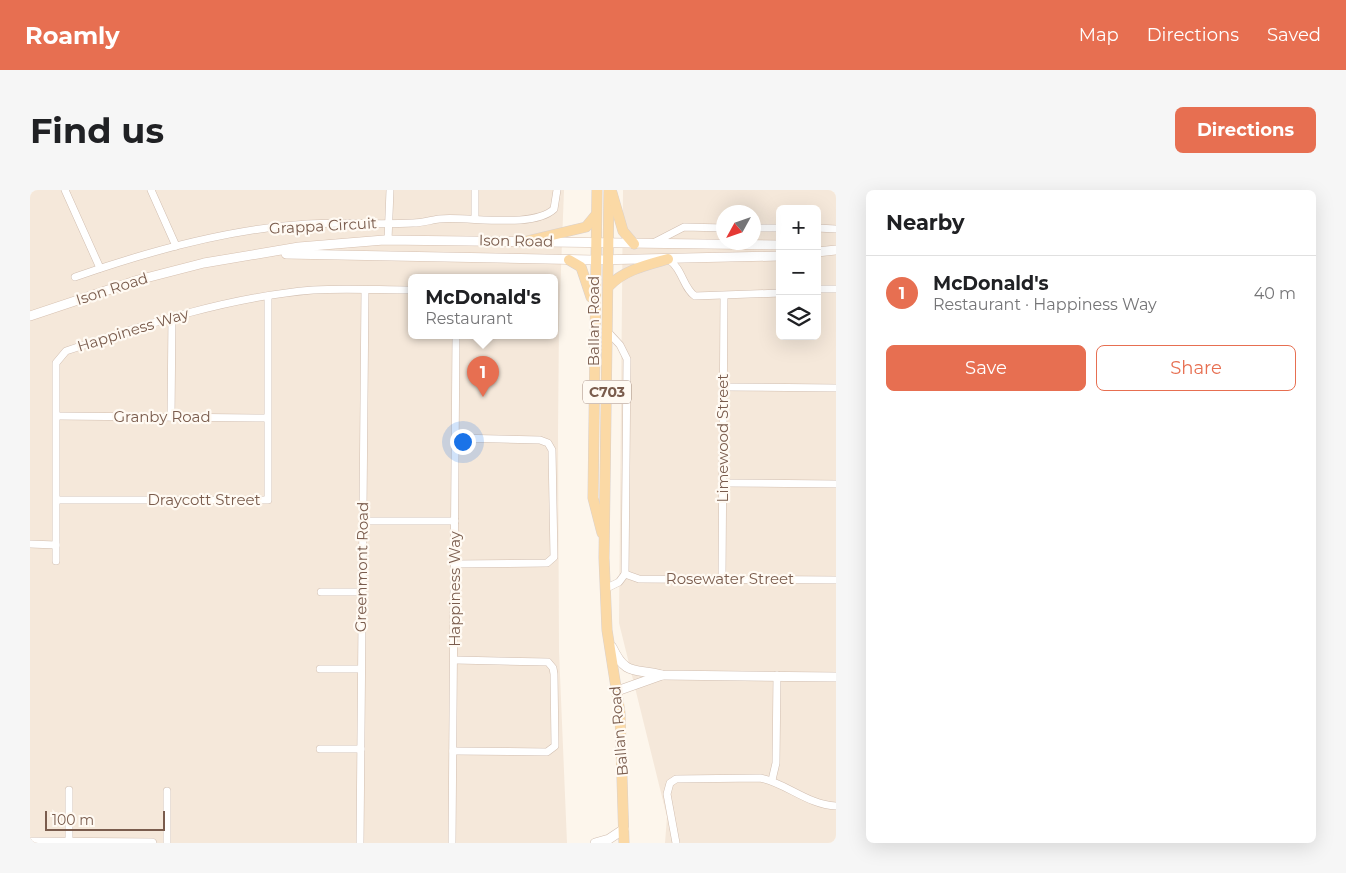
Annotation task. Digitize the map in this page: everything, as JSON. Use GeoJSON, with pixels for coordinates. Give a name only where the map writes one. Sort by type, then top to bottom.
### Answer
{"type":"FeatureCollection","features":[{"type":"Feature","properties":{"kind":"main road","name":"Ballan Road"},"geometry":{"type":"LineString","coordinates":[[597,190],[595,216],[593,498],[604,540]]}},
{"type":"Feature","properties":{"kind":"main road","name":"Ballan Road"},"geometry":{"type":"LineString","coordinates":[[610,190],[604,540],[605,589],[622,747],[624,843]]}},
{"type":"Feature","properties":{"kind":"main road"},"geometry":{"type":"LineString","coordinates":[[610,190],[623,231],[634,244]]}},
{"type":"Feature","properties":{"kind":"main road"},"geometry":{"type":"LineString","coordinates":[[527,241],[586,226],[595,216]]}},
{"type":"Feature","properties":{"kind":"main road"},"geometry":{"type":"LineString","coordinates":[[388,240],[391,251],[399,257]]}},
{"type":"Feature","properties":{"kind":"main road","name":"Ison Road"},"geometry":{"type":"LineString","coordinates":[[30,316],[138,280],[204,263],[299,247],[388,240],[776,246]]}},
{"type":"Feature","properties":{"kind":"main road"},"geometry":{"type":"LineString","coordinates":[[821,246],[836,248]]}},
{"type":"Feature","properties":{"kind":"main road"},"geometry":{"type":"LineString","coordinates":[[821,251],[836,248]]}},
{"type":"Feature","properties":{"kind":"main road","name":"Ison Road"},"geometry":{"type":"LineString","coordinates":[[253,254],[327,253],[399,257],[569,260],[668,260],[776,256]]}},
{"type":"Feature","properties":{"kind":"main road"},"geometry":{"type":"LineString","coordinates":[[569,260],[578,264],[583,271],[594,312]]}},
{"type":"Feature","properties":{"kind":"main road"},"geometry":{"type":"LineString","coordinates":[[609,286],[630,272],[668,260]]}},
{"type":"Feature","properties":{"kind":"main road"},"geometry":{"type":"LineString","coordinates":[[609,640],[616,656],[626,669],[662,675],[836,677]]}},
{"type":"Feature","properties":{"kind":"main road"},"geometry":{"type":"LineString","coordinates":[[616,691],[662,675]]}},
{"type":"Feature","properties":{"kind":"main road"},"geometry":{"type":"LineString","coordinates":[[595,843],[609,839],[624,829]]}},
{"type":"Feature","properties":{"kind":"main road"},"geometry":{"type":"LineString","coordinates":[[30,842],[152,843]]}},
{"type":"Feature","properties":{"kind":"street"},"geometry":{"type":"LineString","coordinates":[[64,190],[100,268]]}},
{"type":"Feature","properties":{"kind":"street"},"geometry":{"type":"LineString","coordinates":[[151,190],[176,246]]}},
{"type":"Feature","properties":{"kind":"street"},"geometry":{"type":"LineString","coordinates":[[388,240],[390,190]]}},
{"type":"Feature","properties":{"kind":"street"},"geometry":{"type":"LineString","coordinates":[[475,190],[475,219]]}},
{"type":"Feature","properties":{"kind":"street","name":"Grappa Circuit"},"geometry":{"type":"LineString","coordinates":[[75,277],[176,246],[250,231],[306,224],[412,223],[439,219],[522,220],[546,215],[554,209],[557,203],[557,190]]}},
{"type":"Feature","properties":{"kind":"street"},"geometry":{"type":"LineString","coordinates":[[651,244],[684,227],[716,228]]}},
{"type":"Feature","properties":{"kind":"street"},"geometry":{"type":"LineString","coordinates":[[761,228],[776,228]]}},
{"type":"Feature","properties":{"kind":"street"},"geometry":{"type":"LineString","coordinates":[[821,228],[836,229]]}},
{"type":"Feature","properties":{"kind":"street"},"geometry":{"type":"LineString","coordinates":[[668,260],[678,268],[691,293],[695,296],[776,293]]}},
{"type":"Feature","properties":{"kind":"street"},"geometry":{"type":"LineString","coordinates":[[821,289],[836,289]]}},
{"type":"Feature","properties":{"kind":"street","name":"Happiness Way"},"geometry":{"type":"LineString","coordinates":[[56,561],[58,416],[56,363],[66,351],[172,316],[268,297],[313,290],[408,290]]}},
{"type":"Feature","properties":{"kind":"street","name":"Greenmont Road"},"geometry":{"type":"LineString","coordinates":[[360,843],[365,290]]}},
{"type":"Feature","properties":{"kind":"street","name":"Limewood Street"},"geometry":{"type":"LineString","coordinates":[[722,579],[724,296]]}},
{"type":"Feature","properties":{"kind":"street","name":"Draycott Street"},"geometry":{"type":"LineString","coordinates":[[57,500],[268,500],[268,297]]}},
{"type":"Feature","properties":{"kind":"street"},"geometry":{"type":"LineString","coordinates":[[171,417],[172,316]]}},
{"type":"Feature","properties":{"kind":"street","name":"Ballan Road"},"geometry":{"type":"LineString","coordinates":[[608,332],[620,345],[628,359],[625,574]]}},
{"type":"Feature","properties":{"kind":"street","name":"Happiness Way"},"geometry":{"type":"LineString","coordinates":[[452,843],[455,660],[456,339]]}},
{"type":"Feature","properties":{"kind":"street"},"geometry":{"type":"LineString","coordinates":[[723,387],[836,388]]}},
{"type":"Feature","properties":{"kind":"street","name":"Granby Road"},"geometry":{"type":"LineString","coordinates":[[58,416],[267,418]]}},
{"type":"Feature","properties":{"kind":"street"},"geometry":{"type":"LineString","coordinates":[[455,564],[547,563],[554,557],[555,537],[552,518],[552,450],[548,443],[540,440],[456,438]]}},
{"type":"Feature","properties":{"kind":"street"},"geometry":{"type":"LineString","coordinates":[[723,483],[836,484]]}},
{"type":"Feature","properties":{"kind":"street"},"geometry":{"type":"LineString","coordinates":[[363,521],[455,521]]}},
{"type":"Feature","properties":{"kind":"street"},"geometry":{"type":"LineString","coordinates":[[30,544],[56,544]]}},
{"type":"Feature","properties":{"kind":"street"},"geometry":{"type":"LineString","coordinates":[[605,589],[619,582],[625,574]]}},
{"type":"Feature","properties":{"kind":"street","name":"Rosewater Street"},"geometry":{"type":"LineString","coordinates":[[625,574],[639,579],[836,580]]}},
{"type":"Feature","properties":{"kind":"street"},"geometry":{"type":"LineString","coordinates":[[321,592],[362,592]]}},
{"type":"Feature","properties":{"kind":"street"},"geometry":{"type":"LineString","coordinates":[[453,751],[547,752],[555,746],[556,733],[554,674],[553,668],[548,662],[455,660]]}},
{"type":"Feature","properties":{"kind":"street"},"geometry":{"type":"LineString","coordinates":[[320,669],[361,670]]}},
{"type":"Feature","properties":{"kind":"street"},"geometry":{"type":"LineString","coordinates":[[772,780],[776,763],[777,675]]}},
{"type":"Feature","properties":{"kind":"street"},"geometry":{"type":"LineString","coordinates":[[320,749],[361,749]]}},
{"type":"Feature","properties":{"kind":"street"},"geometry":{"type":"LineString","coordinates":[[676,843],[667,794],[670,783],[676,779],[738,778],[772,780],[822,804],[836,806]]}},
{"type":"Feature","properties":{"kind":"street"},"geometry":{"type":"LineString","coordinates":[[68,790],[68,842]]}},
{"type":"Feature","properties":{"kind":"street"},"geometry":{"type":"LineString","coordinates":[[167,791],[167,843]]}},
{"type":"Feature","properties":{"kind":"shaded area"},"geometry":{"type":"Polygon","coordinates":[[[30,190],[564,190],[559,322],[559,651],[567,843],[30,843],[30,190]]]}},
{"type":"Feature","properties":{"kind":"shaded area"},"geometry":{"type":"Polygon","coordinates":[[[623,190],[836,190],[836,843],[665,843],[667,817],[619,623],[623,190]]]}},
{"type":"Feature","properties":{"kind":"place","name":"McDonald's"},"geometry":{"type":"Point","coordinates":[483,397]}}]}
